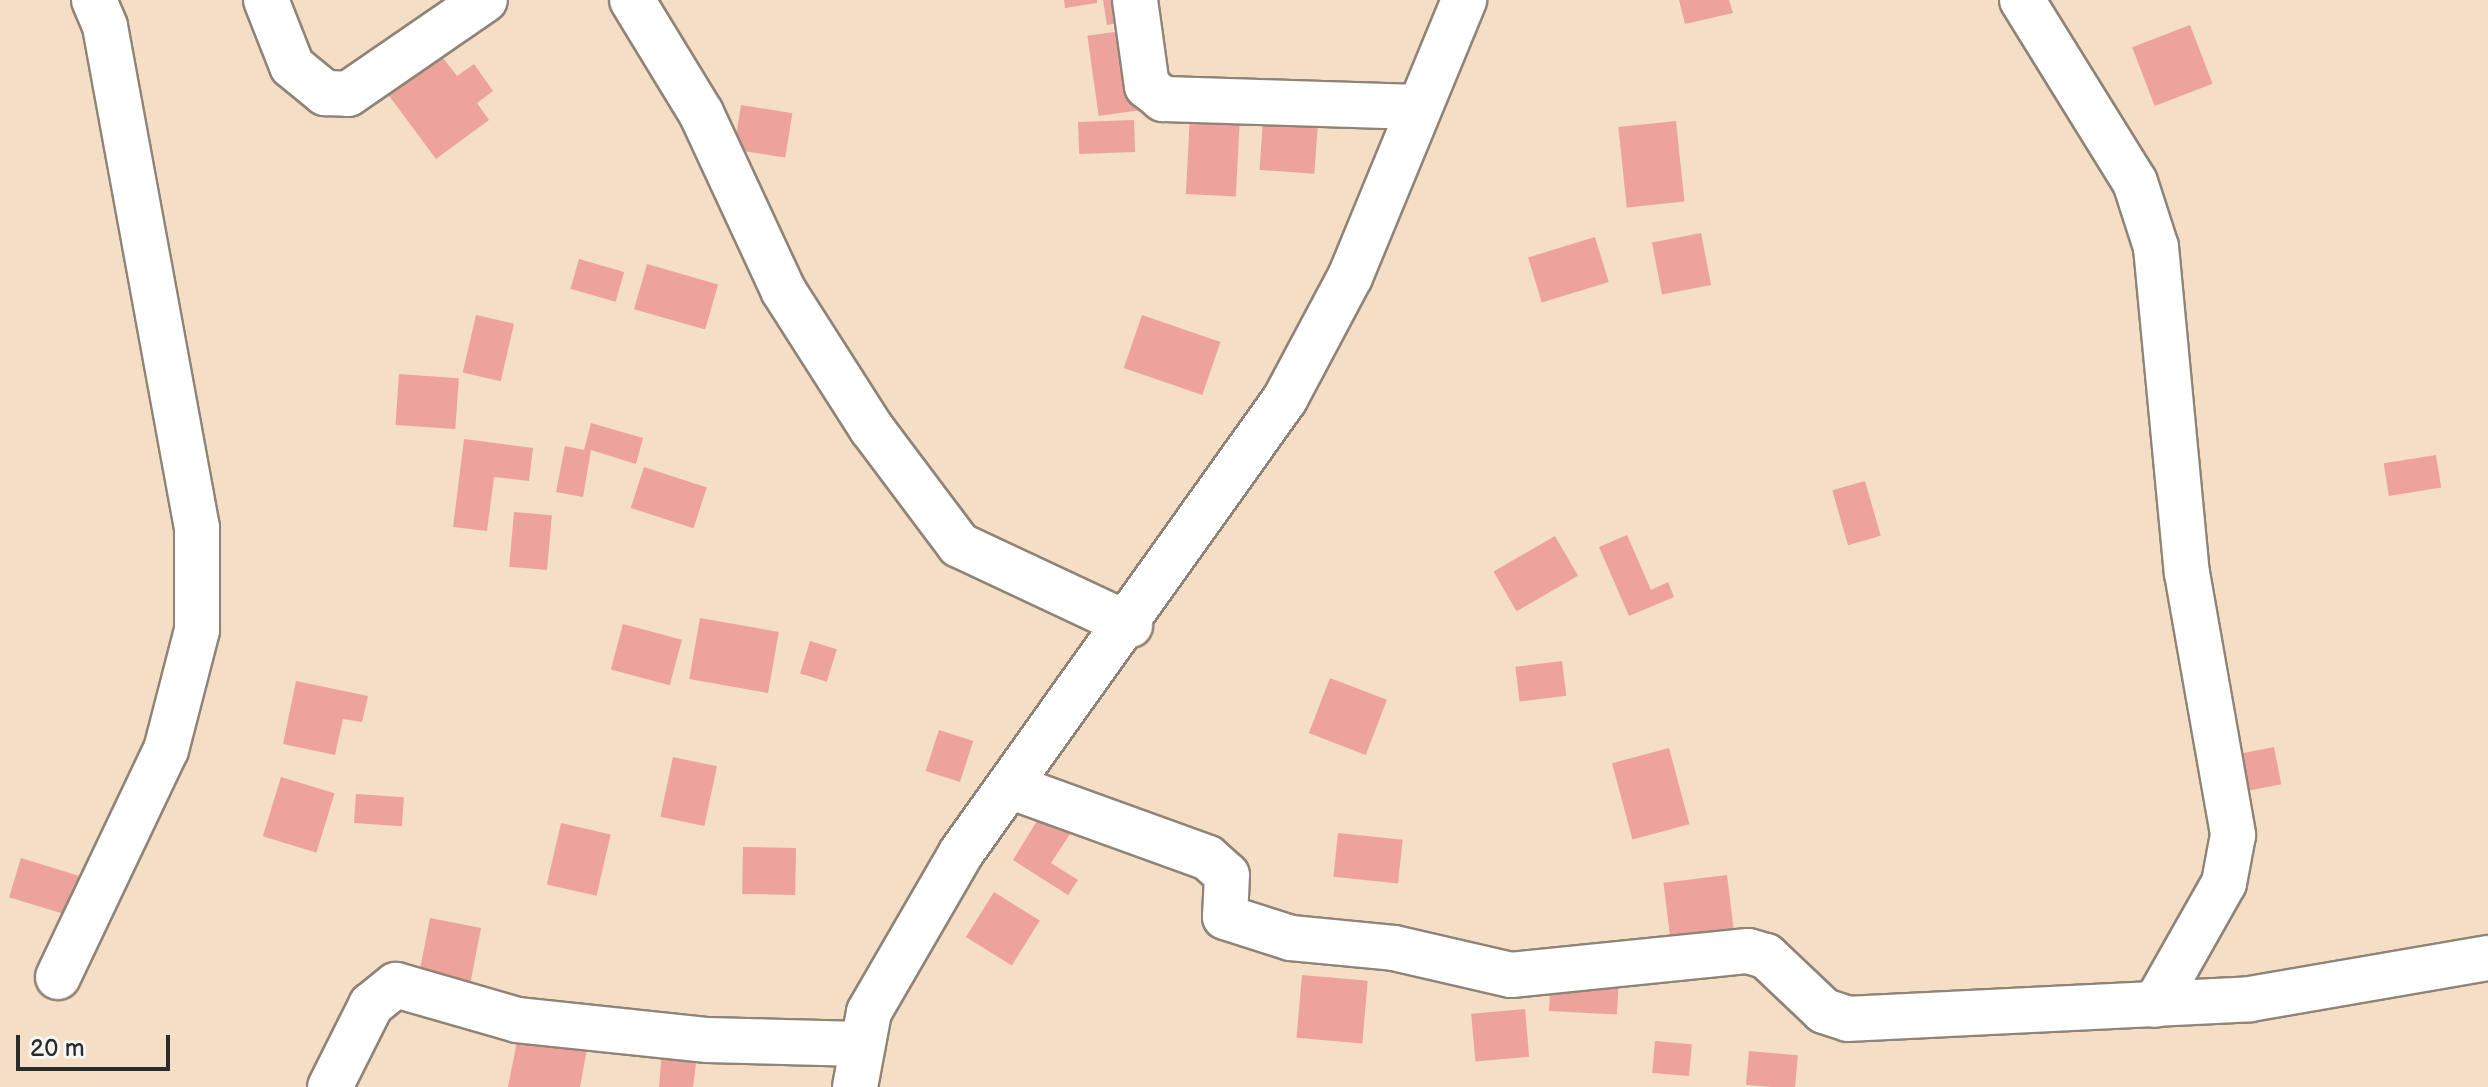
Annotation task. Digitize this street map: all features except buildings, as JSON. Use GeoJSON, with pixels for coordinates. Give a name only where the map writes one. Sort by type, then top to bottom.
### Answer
{"type":"FeatureCollection","features":[{"type":"Feature","properties":{"kind":"street"},"geometry":{"type":"LineString","coordinates":[[58,977],[166,750],[197,630],[197,528],[108,41],[94,0]]}},
{"type":"Feature","properties":{"kind":"street"},"geometry":{"type":"LineString","coordinates":[[266,0],[292,66],[325,93],[348,94],[485,0]]}},
{"type":"Feature","properties":{"kind":"street"},"geometry":{"type":"LineString","coordinates":[[632,0],[701,113],[783,290],[872,429],[959,545],[1130,625]]}},
{"type":"Feature","properties":{"kind":"street"},"geometry":{"type":"LineString","coordinates":[[1135,0],[1147,86],[1163,99],[1419,107]]}},
{"type":"Feature","properties":{"kind":"street"},"geometry":{"type":"LineString","coordinates":[[855,1087],[869,1012],[937,893],[1130,625],[1285,399],[1350,277],[1464,0]]}},
{"type":"Feature","properties":{"kind":"street"},"geometry":{"type":"LineString","coordinates":[[2022,0],[2135,182],[2156,247],[2187,573],[2233,835],[2224,883],[2155,1005]]}},
{"type":"Feature","properties":{"kind":"street"},"geometry":{"type":"LineString","coordinates":[[1012,787],[1208,858],[1227,875],[1225,917],[1291,938],[1394,948],[1511,975],[1748,951],[1766,956],[1824,1011],[1848,1019],[2250,999],[2488,958]]}},
{"type":"Feature","properties":{"kind":"street"},"geometry":{"type":"LineString","coordinates":[[330,1087],[371,1005],[396,985],[517,1020],[708,1040],[861,1044]]}}]}
